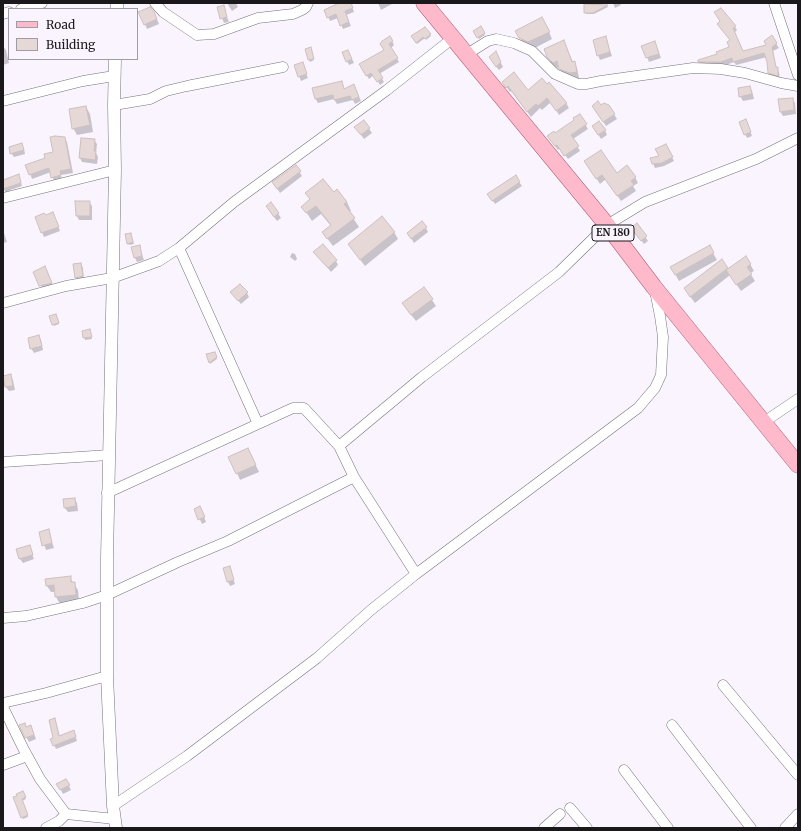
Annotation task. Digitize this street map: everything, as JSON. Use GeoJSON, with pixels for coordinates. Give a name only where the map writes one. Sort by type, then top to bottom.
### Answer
{"type":"FeatureCollection","features":[{"type":"Feature","properties":{"kind":"main road","name":"EN 180"},"geometry":{"type":"LineString","coordinates":[[424,3],[607,225],[654,287],[798,465]]}},
{"type":"Feature","properties":{"kind":"street"},"geometry":{"type":"LineString","coordinates":[[24,8],[42,3]]}},
{"type":"Feature","properties":{"kind":"street"},"geometry":{"type":"LineString","coordinates":[[155,3],[163,12],[197,35],[214,34],[258,18],[293,14],[302,10],[308,3]]}},
{"type":"Feature","properties":{"kind":"street"},"geometry":{"type":"LineString","coordinates":[[774,3],[798,75]]}},
{"type":"Feature","properties":{"kind":"street"},"geometry":{"type":"LineString","coordinates":[[3,303],[66,286],[112,278],[159,261],[179,248],[234,202],[387,90],[453,38]]}},
{"type":"Feature","properties":{"kind":"street"},"geometry":{"type":"LineString","coordinates":[[467,54],[488,41],[496,39],[514,43],[532,51],[555,74],[578,84],[693,68],[721,69],[745,73],[798,86]]}},
{"type":"Feature","properties":{"kind":"street"},"geometry":{"type":"LineString","coordinates":[[3,707],[40,780],[66,814],[115,824],[112,806],[107,676],[108,493],[115,60]]}},
{"type":"Feature","properties":{"kind":"street"},"geometry":{"type":"LineString","coordinates":[[114,105],[150,98],[166,91],[187,86],[284,67]]}},
{"type":"Feature","properties":{"kind":"street"},"geometry":{"type":"LineString","coordinates":[[3,101],[83,81],[114,76]]}},
{"type":"Feature","properties":{"kind":"street"},"geometry":{"type":"LineString","coordinates":[[339,446],[422,377],[559,272],[607,225],[645,202],[756,159],[798,138]]}},
{"type":"Feature","properties":{"kind":"street"},"geometry":{"type":"LineString","coordinates":[[3,198],[114,170]]}},
{"type":"Feature","properties":{"kind":"street"},"geometry":{"type":"LineString","coordinates":[[179,248],[258,424]]}},
{"type":"Feature","properties":{"kind":"street"},"geometry":{"type":"LineString","coordinates":[[112,806],[186,756],[316,658],[371,610],[416,574],[638,408],[655,388],[661,375],[663,338],[654,287]]}},
{"type":"Feature","properties":{"kind":"street"},"geometry":{"type":"LineString","coordinates":[[764,422],[798,399]]}},
{"type":"Feature","properties":{"kind":"street"},"geometry":{"type":"LineString","coordinates":[[108,493],[293,408],[304,408],[339,446],[354,477],[416,574]]}},
{"type":"Feature","properties":{"kind":"street"},"geometry":{"type":"LineString","coordinates":[[3,462],[109,455]]}},
{"type":"Feature","properties":{"kind":"street"},"geometry":{"type":"LineString","coordinates":[[3,618],[26,616],[107,595],[228,541],[354,477]]}},
{"type":"Feature","properties":{"kind":"street"},"geometry":{"type":"LineString","coordinates":[[3,703],[107,676]]}},
{"type":"Feature","properties":{"kind":"street"},"geometry":{"type":"LineString","coordinates":[[723,684],[798,775]]}},
{"type":"Feature","properties":{"kind":"street"},"geometry":{"type":"LineString","coordinates":[[672,725],[752,828]]}},
{"type":"Feature","properties":{"kind":"street"},"geometry":{"type":"LineString","coordinates":[[3,766],[27,756]]}},
{"type":"Feature","properties":{"kind":"street"},"geometry":{"type":"LineString","coordinates":[[624,770],[668,828]]}},
{"type":"Feature","properties":{"kind":"street"},"geometry":{"type":"LineString","coordinates":[[570,808],[587,828]]}},
{"type":"Feature","properties":{"kind":"street"},"geometry":{"type":"LineString","coordinates":[[46,828],[59,821],[66,814]]}},
{"type":"Feature","properties":{"kind":"street"},"geometry":{"type":"LineString","coordinates":[[544,828],[560,814]]}},
{"type":"Feature","properties":{"kind":"street"},"geometry":{"type":"LineString","coordinates":[[785,828],[798,814]]}},
{"type":"Feature","properties":{"kind":"building"},"geometry":{"type":"Polygon","coordinates":[[[339,3],[351,3],[353,8],[345,11],[349,22],[340,26],[336,14],[327,18],[324,10],[339,3]]]}},
{"type":"Feature","properties":{"kind":"building"},"geometry":{"type":"Polygon","coordinates":[[[584,4],[608,5],[593,13],[584,13],[584,4]]]}},
{"type":"Feature","properties":{"kind":"building"},"geometry":{"type":"Polygon","coordinates":[[[224,5],[227,17],[220,19],[217,7],[224,5]]]}},
{"type":"Feature","properties":{"kind":"building"},"geometry":{"type":"Polygon","coordinates":[[[150,7],[157,19],[144,25],[138,12],[150,7]]]}},
{"type":"Feature","properties":{"kind":"building"},"geometry":{"type":"Polygon","coordinates":[[[721,8],[736,26],[733,28],[743,51],[766,45],[764,41],[772,35],[777,43],[772,47],[776,67],[778,67],[778,76],[768,73],[764,53],[733,62],[732,58],[721,62],[698,62],[698,60],[717,54],[716,52],[729,47],[727,42],[730,40],[717,24],[720,21],[714,12],[721,8]]]}},
{"type":"Feature","properties":{"kind":"building"},"geometry":{"type":"Polygon","coordinates":[[[542,17],[550,32],[528,42],[519,38],[515,31],[542,17]]]}},
{"type":"Feature","properties":{"kind":"building"},"geometry":{"type":"Polygon","coordinates":[[[481,26],[485,33],[477,38],[473,31],[481,26]]]}},
{"type":"Feature","properties":{"kind":"building"},"geometry":{"type":"Polygon","coordinates":[[[425,27],[431,34],[425,39],[423,37],[416,43],[411,36],[425,27]]]}},
{"type":"Feature","properties":{"kind":"building"},"geometry":{"type":"Polygon","coordinates":[[[390,36],[393,41],[389,44],[398,58],[378,70],[383,78],[377,82],[371,73],[366,76],[359,64],[384,50],[380,44],[390,36]]]}},
{"type":"Feature","properties":{"kind":"building"},"geometry":{"type":"Polygon","coordinates":[[[606,36],[610,52],[597,56],[593,40],[606,36]]]}},
{"type":"Feature","properties":{"kind":"building"},"geometry":{"type":"Polygon","coordinates":[[[564,40],[572,62],[575,61],[577,72],[570,73],[559,69],[557,61],[553,63],[547,57],[544,49],[564,40]]]}},
{"type":"Feature","properties":{"kind":"building"},"geometry":{"type":"Polygon","coordinates":[[[655,41],[659,54],[646,58],[641,46],[655,41]]]}},
{"type":"Feature","properties":{"kind":"building"},"geometry":{"type":"Polygon","coordinates":[[[311,47],[314,59],[308,60],[305,49],[311,47]]]}},
{"type":"Feature","properties":{"kind":"building"},"geometry":{"type":"Polygon","coordinates":[[[348,50],[352,59],[346,62],[342,52],[348,50]]]}},
{"type":"Feature","properties":{"kind":"building"},"geometry":{"type":"Polygon","coordinates":[[[496,51],[501,62],[496,67],[489,57],[496,51]]]}},
{"type":"Feature","properties":{"kind":"building"},"geometry":{"type":"Polygon","coordinates":[[[303,62],[307,74],[298,77],[294,65],[303,62]]]}},
{"type":"Feature","properties":{"kind":"building"},"geometry":{"type":"Polygon","coordinates":[[[514,72],[528,90],[542,78],[547,84],[549,82],[567,103],[556,111],[547,98],[538,106],[536,104],[527,112],[508,86],[506,88],[502,82],[514,72]]]}},
{"type":"Feature","properties":{"kind":"building"},"geometry":{"type":"Polygon","coordinates":[[[342,81],[344,89],[354,84],[359,97],[352,100],[350,96],[334,100],[333,95],[315,99],[312,88],[342,81]]]}},
{"type":"Feature","properties":{"kind":"building"},"geometry":{"type":"Polygon","coordinates":[[[750,86],[752,94],[739,97],[738,88],[750,86]]]}},
{"type":"Feature","properties":{"kind":"building"},"geometry":{"type":"Polygon","coordinates":[[[793,98],[794,110],[780,112],[778,99],[793,98]]]}},
{"type":"Feature","properties":{"kind":"building"},"geometry":{"type":"Polygon","coordinates":[[[598,101],[601,105],[604,103],[609,105],[615,114],[603,122],[592,106],[598,101]]]}},
{"type":"Feature","properties":{"kind":"building"},"geometry":{"type":"Polygon","coordinates":[[[86,106],[90,125],[72,129],[69,109],[86,106]]]}},
{"type":"Feature","properties":{"kind":"building"},"geometry":{"type":"Polygon","coordinates":[[[580,114],[587,124],[571,135],[579,146],[564,156],[557,145],[555,146],[547,136],[554,131],[555,133],[580,114]]]}},
{"type":"Feature","properties":{"kind":"building"},"geometry":{"type":"Polygon","coordinates":[[[746,119],[751,132],[744,135],[739,122],[746,119]]]}},
{"type":"Feature","properties":{"kind":"building"},"geometry":{"type":"Polygon","coordinates":[[[364,120],[370,128],[361,135],[354,127],[364,120]]]}},
{"type":"Feature","properties":{"kind":"building"},"geometry":{"type":"Polygon","coordinates":[[[599,121],[606,130],[598,135],[592,126],[599,121]]]}},
{"type":"Feature","properties":{"kind":"building"},"geometry":{"type":"Polygon","coordinates":[[[50,137],[65,137],[71,169],[60,171],[61,175],[51,178],[49,168],[29,175],[25,165],[45,158],[44,154],[53,152],[50,137]]]}},
{"type":"Feature","properties":{"kind":"building"},"geometry":{"type":"Polygon","coordinates":[[[81,138],[95,139],[95,160],[79,158],[81,138]]]}},
{"type":"Feature","properties":{"kind":"building"},"geometry":{"type":"Polygon","coordinates":[[[22,143],[24,150],[10,154],[9,147],[22,143]]]}},
{"type":"Feature","properties":{"kind":"building"},"geometry":{"type":"Polygon","coordinates":[[[666,144],[673,157],[662,163],[652,164],[650,158],[659,156],[655,149],[666,144]]]}},
{"type":"Feature","properties":{"kind":"building"},"geometry":{"type":"Polygon","coordinates":[[[601,150],[617,173],[627,165],[636,177],[631,181],[634,185],[617,196],[602,175],[596,179],[584,161],[601,150]]]}},
{"type":"Feature","properties":{"kind":"building"},"geometry":{"type":"Polygon","coordinates":[[[296,165],[301,171],[277,189],[272,182],[296,165]]]}},
{"type":"Feature","properties":{"kind":"building"},"geometry":{"type":"Polygon","coordinates":[[[19,174],[21,183],[3,189],[3,180],[19,174]]]}},
{"type":"Feature","properties":{"kind":"building"},"geometry":{"type":"Polygon","coordinates":[[[516,175],[520,182],[492,201],[487,194],[516,175]]]}},
{"type":"Feature","properties":{"kind":"building"},"geometry":{"type":"Polygon","coordinates":[[[323,179],[334,192],[337,189],[347,202],[344,204],[355,218],[327,239],[322,232],[331,225],[316,206],[306,213],[301,207],[310,199],[305,193],[323,179]]]}},
{"type":"Feature","properties":{"kind":"building"},"geometry":{"type":"Polygon","coordinates":[[[75,201],[90,201],[90,216],[76,216],[75,201]]]}},
{"type":"Feature","properties":{"kind":"building"},"geometry":{"type":"Polygon","coordinates":[[[271,202],[279,213],[274,217],[266,206],[271,202]]]}},
{"type":"Feature","properties":{"kind":"building"},"geometry":{"type":"Polygon","coordinates":[[[53,212],[59,227],[41,233],[35,217],[44,213],[46,215],[53,212]]]}},
{"type":"Feature","properties":{"kind":"building"},"geometry":{"type":"Polygon","coordinates":[[[382,216],[395,232],[360,260],[348,244],[382,216]]]}},
{"type":"Feature","properties":{"kind":"building"},"geometry":{"type":"Polygon","coordinates":[[[422,221],[427,227],[411,239],[407,233],[422,221]]]}},
{"type":"Feature","properties":{"kind":"building"},"geometry":{"type":"Polygon","coordinates":[[[637,223],[647,236],[641,241],[631,228],[637,223]]]}},
{"type":"Feature","properties":{"kind":"building"},"geometry":{"type":"Polygon","coordinates":[[[131,233],[133,242],[127,244],[125,234],[131,233]]]}},
{"type":"Feature","properties":{"kind":"building"},"geometry":{"type":"Polygon","coordinates":[[[323,244],[337,260],[328,268],[313,252],[323,244]]]}},
{"type":"Feature","properties":{"kind":"building"},"geometry":{"type":"Polygon","coordinates":[[[140,245],[142,256],[134,258],[131,247],[140,245]]]}},
{"type":"Feature","properties":{"kind":"building"},"geometry":{"type":"Polygon","coordinates":[[[710,245],[714,253],[675,275],[670,267],[710,245]]]}},
{"type":"Feature","properties":{"kind":"building"},"geometry":{"type":"Polygon","coordinates":[[[746,256],[751,264],[747,267],[752,274],[736,285],[726,270],[746,256]]]}},
{"type":"Feature","properties":{"kind":"building"},"geometry":{"type":"Polygon","coordinates":[[[722,259],[728,268],[690,297],[684,288],[722,259]]]}},
{"type":"Feature","properties":{"kind":"building"},"geometry":{"type":"Polygon","coordinates":[[[81,263],[83,276],[75,278],[73,264],[81,263]]]}},
{"type":"Feature","properties":{"kind":"building"},"geometry":{"type":"Polygon","coordinates":[[[45,266],[52,283],[39,286],[33,272],[45,266]]]}},
{"type":"Feature","properties":{"kind":"building"},"geometry":{"type":"Polygon","coordinates":[[[240,284],[248,292],[238,301],[230,292],[240,284]]]}},
{"type":"Feature","properties":{"kind":"building"},"geometry":{"type":"Polygon","coordinates":[[[424,287],[433,299],[411,315],[402,303],[424,287]]]}},
{"type":"Feature","properties":{"kind":"building"},"geometry":{"type":"Polygon","coordinates":[[[56,314],[59,323],[52,325],[49,316],[56,314]]]}},
{"type":"Feature","properties":{"kind":"building"},"geometry":{"type":"Polygon","coordinates":[[[90,329],[92,337],[83,338],[82,331],[90,329]]]}},
{"type":"Feature","properties":{"kind":"building"},"geometry":{"type":"Polygon","coordinates":[[[39,335],[42,346],[30,349],[28,338],[39,335]]]}},
{"type":"Feature","properties":{"kind":"building"},"geometry":{"type":"Polygon","coordinates":[[[215,352],[217,357],[209,363],[206,354],[215,352]]]}},
{"type":"Feature","properties":{"kind":"building"},"geometry":{"type":"Polygon","coordinates":[[[11,374],[13,386],[5,387],[3,376],[11,374]]]}},
{"type":"Feature","properties":{"kind":"building"},"geometry":{"type":"Polygon","coordinates":[[[248,448],[256,465],[236,474],[228,457],[248,448]]]}},
{"type":"Feature","properties":{"kind":"building"},"geometry":{"type":"Polygon","coordinates":[[[75,498],[76,506],[64,508],[63,499],[75,498]]]}},
{"type":"Feature","properties":{"kind":"building"},"geometry":{"type":"Polygon","coordinates":[[[200,506],[205,517],[198,520],[194,509],[200,506]]]}},
{"type":"Feature","properties":{"kind":"building"},"geometry":{"type":"Polygon","coordinates":[[[49,529],[52,543],[42,546],[39,532],[49,529]]]}},
{"type":"Feature","properties":{"kind":"building"},"geometry":{"type":"Polygon","coordinates":[[[30,545],[33,555],[19,559],[16,549],[30,545]]]}},
{"type":"Feature","properties":{"kind":"building"},"geometry":{"type":"Polygon","coordinates":[[[230,566],[234,580],[227,582],[223,568],[230,566]]]}},
{"type":"Feature","properties":{"kind":"building"},"geometry":{"type":"Polygon","coordinates":[[[71,576],[71,582],[75,582],[76,595],[55,597],[54,585],[46,586],[45,579],[71,576]]]}},
{"type":"Feature","properties":{"kind":"building"},"geometry":{"type":"Polygon","coordinates":[[[55,718],[59,736],[74,730],[76,737],[53,746],[50,739],[53,738],[49,720],[55,718]]]}},
{"type":"Feature","properties":{"kind":"building"},"geometry":{"type":"Polygon","coordinates":[[[25,723],[26,727],[31,725],[34,735],[25,738],[19,725],[25,723]]]}},
{"type":"Feature","properties":{"kind":"building"},"geometry":{"type":"Polygon","coordinates":[[[66,779],[70,785],[60,790],[56,784],[66,779]]]}},
{"type":"Feature","properties":{"kind":"building"},"geometry":{"type":"Polygon","coordinates":[[[23,791],[26,797],[22,799],[28,815],[21,818],[13,797],[17,796],[16,794],[23,791]]]}}]}
